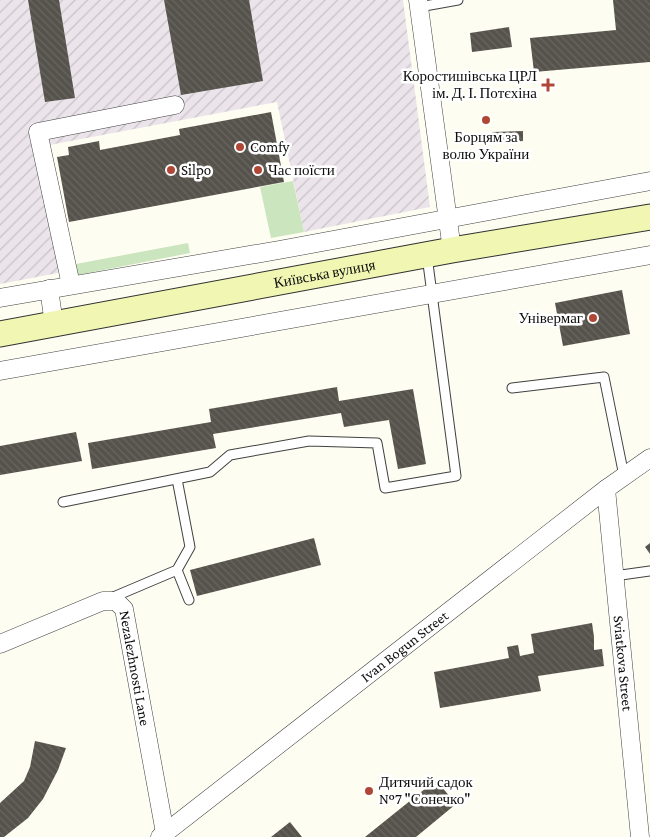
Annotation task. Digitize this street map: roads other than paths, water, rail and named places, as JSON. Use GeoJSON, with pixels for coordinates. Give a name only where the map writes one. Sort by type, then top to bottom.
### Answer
{"type":"FeatureCollection","features":[{"type":"Feature","properties":{"kind":"main road","name":"Київська вулиця"},"geometry":{"type":"LineString","coordinates":[[0,334],[452,250],[650,216]]}},
{"type":"Feature","properties":{"kind":"street"},"geometry":{"type":"LineString","coordinates":[[419,4],[452,250]]}},
{"type":"Feature","properties":{"kind":"street"},"geometry":{"type":"LineString","coordinates":[[71,285],[38,132],[175,105]]}},
{"type":"Feature","properties":{"kind":"street"},"geometry":{"type":"LineString","coordinates":[[0,298],[279,250],[650,181]]}},
{"type":"Feature","properties":{"kind":"street"},"geometry":{"type":"LineString","coordinates":[[279,250],[289,281]]}},
{"type":"Feature","properties":{"kind":"street"},"geometry":{"type":"LineString","coordinates":[[0,372],[650,255]]}},
{"type":"Feature","properties":{"kind":"street"},"geometry":{"type":"LineString","coordinates":[[49,289],[54,324]]}},
{"type":"Feature","properties":{"kind":"street","name":"Ivan Bogun Street"},"geometry":{"type":"LineString","coordinates":[[163,835],[606,489],[650,458]]}},
{"type":"Feature","properties":{"kind":"street","name":"Sviatkova Street"},"geometry":{"type":"LineString","coordinates":[[606,489],[640,837]]}},
{"type":"Feature","properties":{"kind":"street","name":"Nezalezhnosti Lane"},"geometry":{"type":"LineString","coordinates":[[0,644],[103,601],[116,600],[124,609],[163,835]]}},
{"type":"Feature","properties":{"kind":"lane"},"geometry":{"type":"LineString","coordinates":[[419,4],[458,0]]}},
{"type":"Feature","properties":{"kind":"lane"},"geometry":{"type":"LineString","coordinates":[[63,502],[210,472],[230,455],[309,441],[377,443],[385,488],[456,476],[427,255]]}},
{"type":"Feature","properties":{"kind":"lane"},"geometry":{"type":"LineString","coordinates":[[512,388],[604,376],[624,476]]}},
{"type":"Feature","properties":{"kind":"lane"},"geometry":{"type":"LineString","coordinates":[[103,601],[177,570],[190,547],[177,479]]}},
{"type":"Feature","properties":{"kind":"lane"},"geometry":{"type":"LineString","coordinates":[[177,570],[189,600]]}},
{"type":"Feature","properties":{"kind":"lane"},"geometry":{"type":"LineString","coordinates":[[614,576],[650,571]]}},
{"type":"Feature","properties":{"kind":"place","name":"Коростишівська ЦРЛ ім. Д. І. Потєхіна"},"geometry":{"type":"Point","coordinates":[548,85]}},
{"type":"Feature","properties":{"kind":"place","name":"Борцям за волю України"},"geometry":{"type":"Point","coordinates":[486,120]}},
{"type":"Feature","properties":{"kind":"place","name":"Comfy"},"geometry":{"type":"Point","coordinates":[240,147]}},
{"type":"Feature","properties":{"kind":"place","name":"Silpo"},"geometry":{"type":"Point","coordinates":[171,170]}},
{"type":"Feature","properties":{"kind":"place","name":"Час поїсти"},"geometry":{"type":"Point","coordinates":[258,170]}},
{"type":"Feature","properties":{"kind":"place","name":"Універмаг"},"geometry":{"type":"Point","coordinates":[593,318]}},
{"type":"Feature","properties":{"kind":"place","name":"Дитячий садок №7 \"Сонечко\""},"geometry":{"type":"Point","coordinates":[369,791]}}]}
